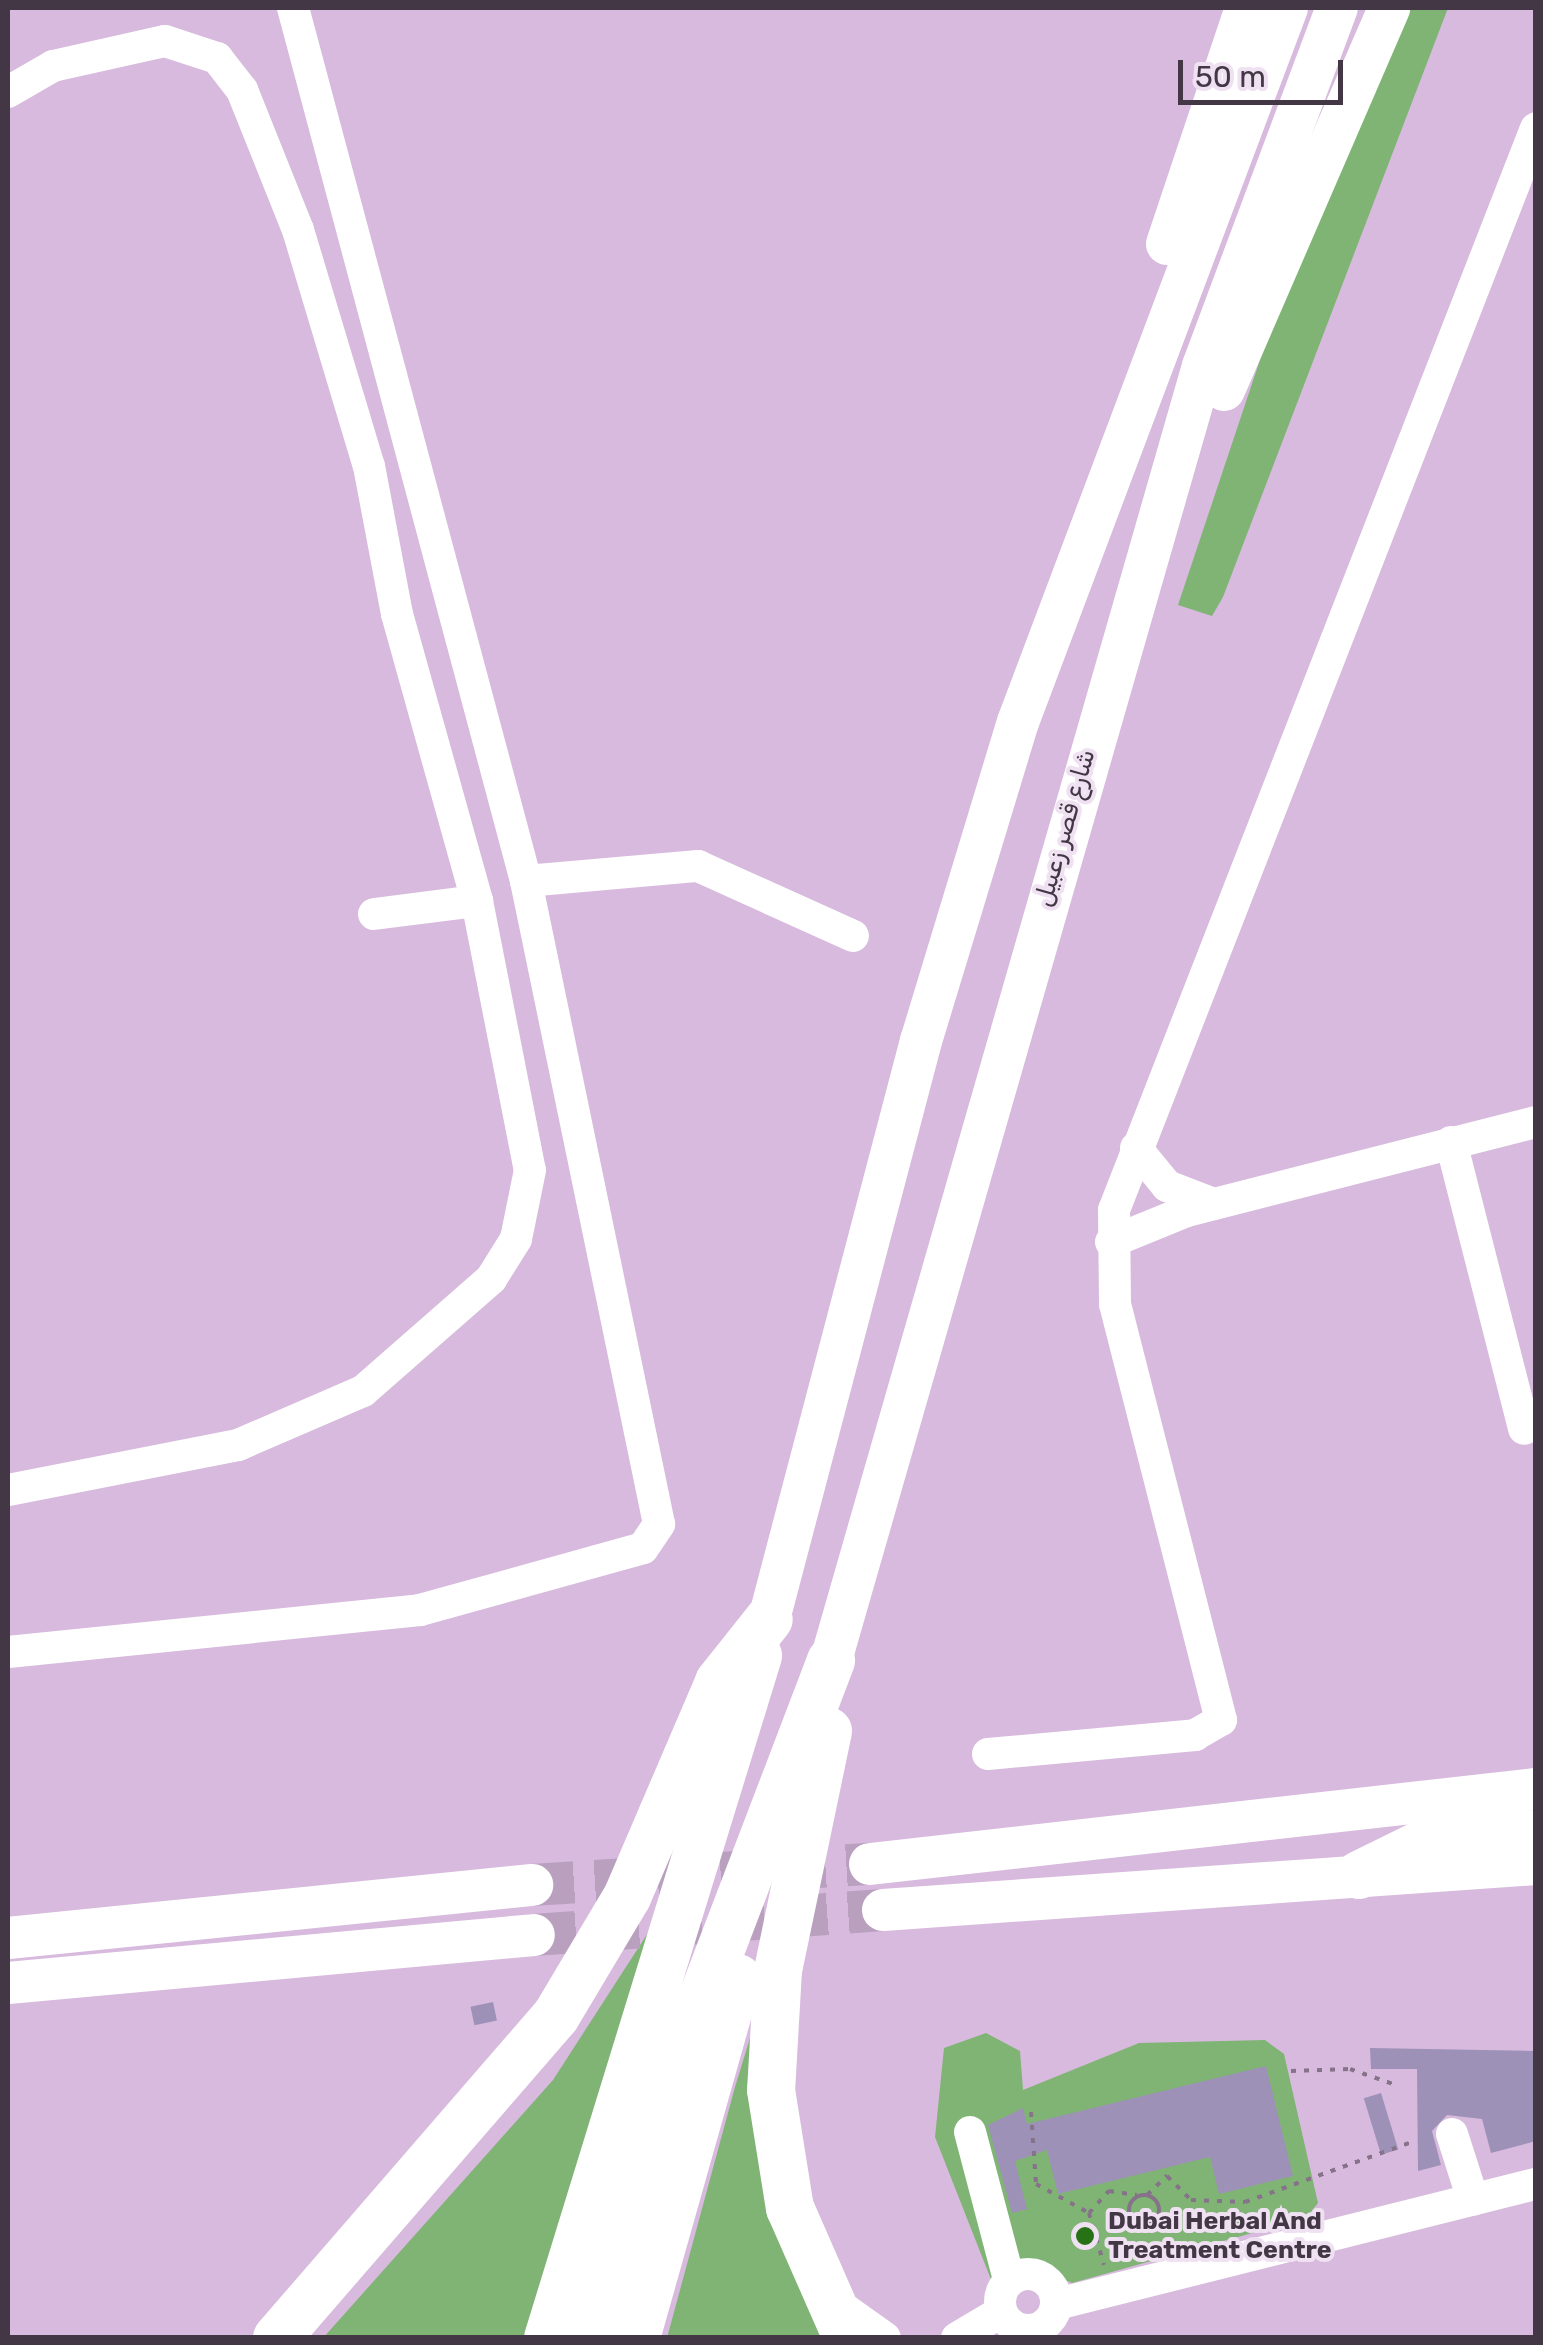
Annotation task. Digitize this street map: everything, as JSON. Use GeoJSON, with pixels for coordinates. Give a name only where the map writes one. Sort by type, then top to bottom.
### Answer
{"type":"FeatureCollection","features":[{"type":"Feature","properties":{"kind":"highway"},"geometry":{"type":"LineString","coordinates":[[277,2338],[565,2002],[628,1896],[719,1682],[769,1619]]}},
{"type":"Feature","properties":{"kind":"highway"},"geometry":{"type":"LineString","coordinates":[[548,2338],[769,1619]]}},
{"type":"Feature","properties":{"kind":"highway"},"geometry":{"type":"LineString","coordinates":[[597,2338],[677,2064],[832,1660]]}},
{"type":"Feature","properties":{"kind":"highway"},"geometry":{"type":"LineString","coordinates":[[832,1660],[824,1764],[771,2030],[777,2150],[811,2265],[847,2338]]}},
{"type":"Feature","properties":{"kind":"highway"},"geometry":{"type":"LineString","coordinates":[[636,2338],[764,1888],[778,1804]]}},
{"type":"Feature","properties":{"kind":"highway"},"geometry":{"type":"LineString","coordinates":[[1359,1875],[1420,1845],[1536,1834]]}},
{"type":"Feature","properties":{"kind":"main road"},"geometry":{"type":"LineString","coordinates":[[1116,451],[1128,366],[1246,8]]}},
{"type":"Feature","properties":{"kind":"main road"},"geometry":{"type":"LineString","coordinates":[[769,1619],[920,1041],[1018,722],[1116,451],[1288,8]]}},
{"type":"Feature","properties":{"kind":"main road","name":"شارع قصر زعبيل"},"geometry":{"type":"LineString","coordinates":[[832,1660],[1004,1035],[1178,462],[1203,366],[1337,8]]}},
{"type":"Feature","properties":{"kind":"main road"},"geometry":{"type":"LineString","coordinates":[[1178,462],[1220,399],[1389,8]]}},
{"type":"Feature","properties":{"kind":"main road"},"geometry":{"type":"LineString","coordinates":[[870,1864],[1536,1789]]}},
{"type":"Feature","properties":{"kind":"main road"},"geometry":{"type":"LineString","coordinates":[[884,1910],[1536,1864]]}},
{"type":"Feature","properties":{"kind":"main road"},"geometry":{"type":"LineString","coordinates":[[8,1938],[532,1885]]}},
{"type":"Feature","properties":{"kind":"main road"},"geometry":{"type":"LineString","coordinates":[[8,1983],[534,1934]]}},
{"type":"Feature","properties":{"kind":"street"},"geometry":{"type":"LineString","coordinates":[[8,1652],[420,1610],[642,1548],[656,1534],[526,882],[293,8]]}},
{"type":"Feature","properties":{"kind":"street"},"geometry":{"type":"LineString","coordinates":[[8,92],[53,66],[165,41],[205,50],[235,78],[293,216],[369,466],[397,614],[477,900],[530,1170],[516,1239],[490,1279],[408,1360],[315,1418],[212,1452],[8,1490]]}},
{"type":"Feature","properties":{"kind":"street"},"geometry":{"type":"LineString","coordinates":[[988,1754],[1196,1735],[1221,1720],[1123,1338],[1111,1242],[1136,1148],[1536,128]]}},
{"type":"Feature","properties":{"kind":"street"},"geometry":{"type":"LineString","coordinates":[[526,882],[698,866],[853,936]]}},
{"type":"Feature","properties":{"kind":"street"},"geometry":{"type":"LineString","coordinates":[[374,914],[477,900]]}},
{"type":"Feature","properties":{"kind":"street"},"geometry":{"type":"LineString","coordinates":[[1111,1242],[1214,1204],[1536,1122]]}},
{"type":"Feature","properties":{"kind":"street"},"geometry":{"type":"LineString","coordinates":[[1451,1142],[1524,1429]]}},
{"type":"Feature","properties":{"kind":"street"},"geometry":{"type":"LineString","coordinates":[[1136,1148],[1168,1186],[1214,1204]]}},
{"type":"Feature","properties":{"kind":"street"},"geometry":{"type":"LineString","coordinates":[[970,2132],[984,2319]]}},
{"type":"Feature","properties":{"kind":"street"},"geometry":{"type":"LineString","coordinates":[[1452,2134],[1473,2200]]}},
{"type":"Feature","properties":{"kind":"street"},"geometry":{"type":"LineString","coordinates":[[984,2319],[1032,2331],[1057,2304],[1536,2184]]}},
{"type":"Feature","properties":{"kind":"street"},"geometry":{"type":"LineString","coordinates":[[811,2265],[848,2315],[885,2338]]}},
{"type":"Feature","properties":{"kind":"street"},"geometry":{"type":"LineString","coordinates":[[984,2319],[1041,2277],[1057,2304]]}},
{"type":"Feature","properties":{"kind":"path"},"geometry":{"type":"LineString","coordinates":[[1291,2071],[1350,2069],[1396,2085]]}},
{"type":"Feature","properties":{"kind":"path"},"geometry":{"type":"LineString","coordinates":[[1031,2112],[1036,2184],[1089,2213],[1106,2246],[1097,2294]]}},
{"type":"Feature","properties":{"kind":"path"},"geometry":{"type":"LineString","coordinates":[[1089,2213],[1110,2190],[1147,2195],[1167,2176],[1191,2200],[1245,2202],[1412,2142]]}},
{"type":"Feature","properties":{"kind":"path"},"geometry":{"type":"LineString","coordinates":[[1139,2196],[1131,2217],[1148,2224],[1159,2209],[1147,2195]]}},
{"type":"Feature","properties":{"kind":"green space"},"geometry":{"type":"Polygon","coordinates":[[[1406,8],[1448,8],[1223,597],[1212,616],[1178,605],[1269,333],[1406,8]]]}},
{"type":"Feature","properties":{"kind":"green space"},"geometry":{"type":"Polygon","coordinates":[[[655,1922],[531,2337],[323,2338],[553,2080],[655,1922]]]}},
{"type":"Feature","properties":{"kind":"green space"},"geometry":{"type":"Polygon","coordinates":[[[759,2009],[828,2337],[667,2338],[735,2087],[759,2009]]]}},
{"type":"Feature","properties":{"kind":"green space"},"geometry":{"type":"Polygon","coordinates":[[[986,2033],[1020,2051],[1023,2090],[1139,2043],[1265,2040],[1284,2054],[1318,2203],[1306,2218],[1072,2283],[1040,2269],[992,2282],[935,2137],[944,2048],[986,2033]]]}},
{"type":"Feature","properties":{"kind":"building"},"geometry":{"type":"Polygon","coordinates":[[[493,2002],[497,2021],[474,2025],[471,2007],[493,2002]]]}},
{"type":"Feature","properties":{"kind":"building"},"geometry":{"type":"Polygon","coordinates":[[[1370,2048],[1536,2051],[1536,2141],[1491,2153],[1482,2119],[1447,2115],[1432,2131],[1441,2165],[1418,2171],[1417,2069],[1371,2069],[1370,2048]]]}},
{"type":"Feature","properties":{"kind":"building"},"geometry":{"type":"Polygon","coordinates":[[[1266,2066],[1293,2176],[1219,2194],[1210,2157],[1058,2194],[1047,2150],[1015,2161],[1027,2209],[1012,2213],[988,2125],[1023,2108],[1027,2124],[1266,2066]]]}},
{"type":"Feature","properties":{"kind":"building"},"geometry":{"type":"Polygon","coordinates":[[[1381,2093],[1398,2149],[1381,2155],[1364,2098],[1381,2093]]]}},
{"type":"Feature","properties":{"kind":"tunnel"},"geometry":{"type":"LineString","coordinates":[[532,1885],[870,1864]]}},
{"type":"Feature","properties":{"kind":"tunnel"},"geometry":{"type":"LineString","coordinates":[[534,1935],[883,1910]]}},
{"type":"Feature","properties":{"kind":"place","name":"Dubai Herbal And Treatment Centre"},"geometry":{"type":"Point","coordinates":[1085,2236]}}]}
